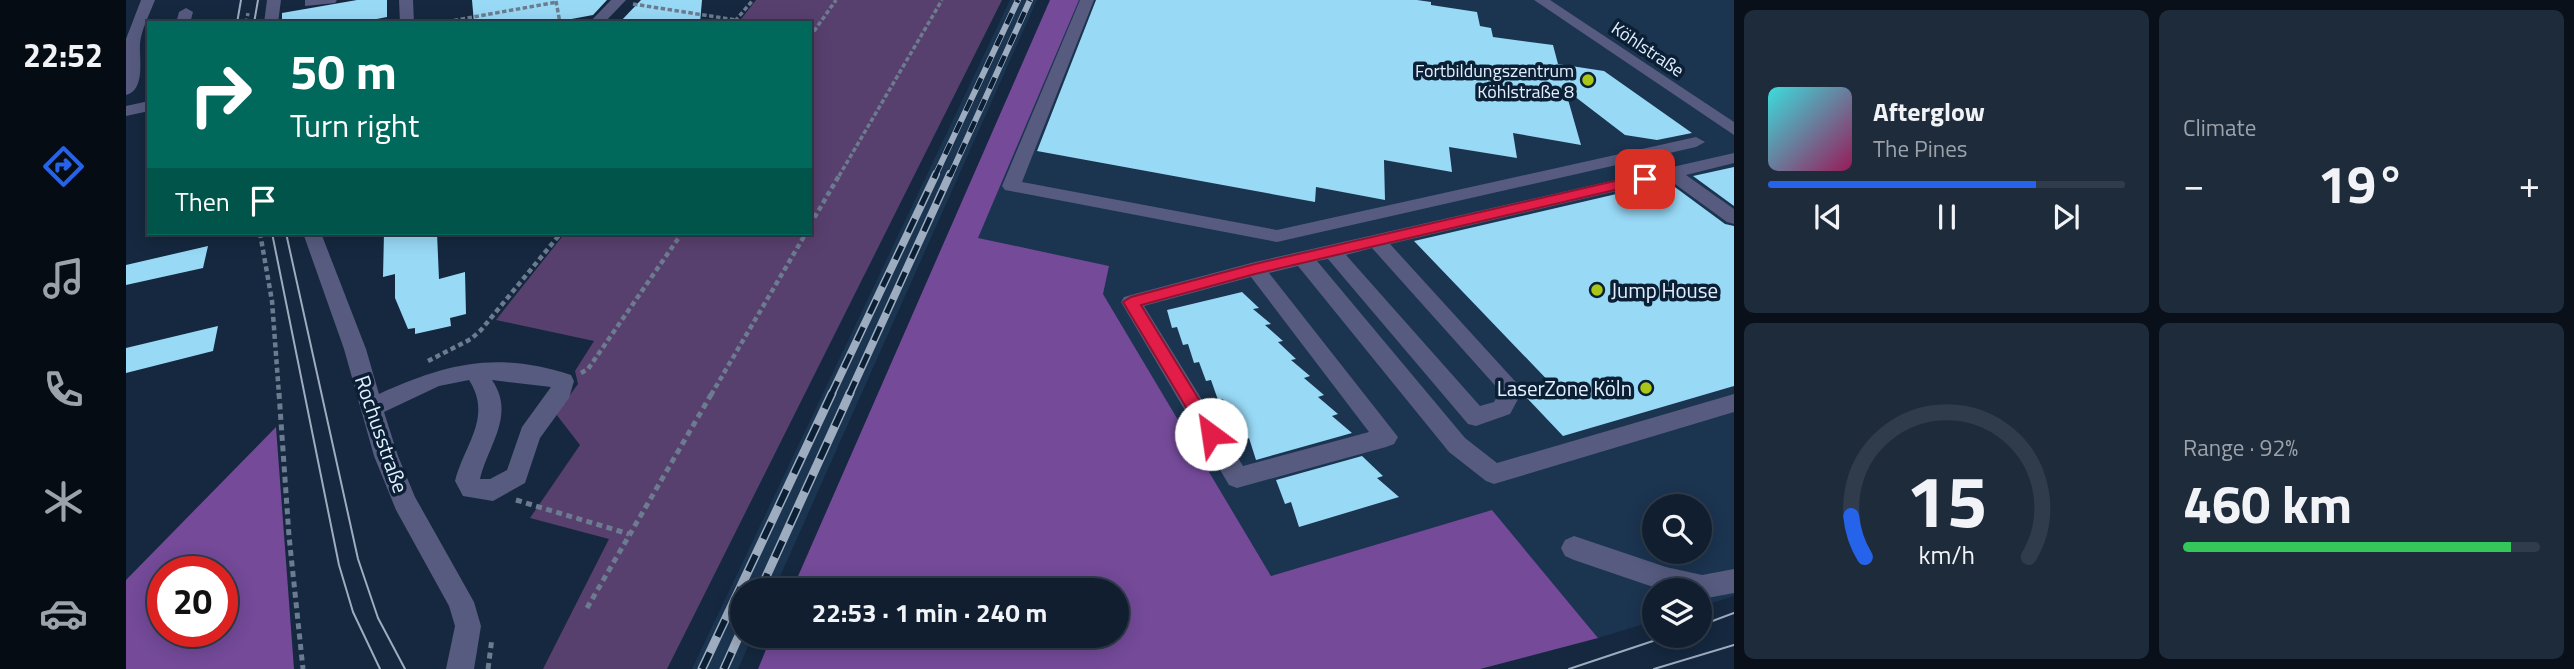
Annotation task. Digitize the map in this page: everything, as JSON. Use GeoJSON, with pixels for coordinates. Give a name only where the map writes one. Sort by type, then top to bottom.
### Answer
{"type":"FeatureCollection","features":[{"type":"Feature","properties":{"kind":"street"},"geometry":{"type":"LineString","coordinates":[[126,90],[142,64],[132,43],[148,0]]}},
{"type":"Feature","properties":{"kind":"street"},"geometry":{"type":"LineString","coordinates":[[271,21],[274,0]]}},
{"type":"Feature","properties":{"kind":"street"},"geometry":{"type":"LineString","coordinates":[[310,3],[330,0]]}},
{"type":"Feature","properties":{"kind":"street"},"geometry":{"type":"LineString","coordinates":[[406,0],[407,21]]}},
{"type":"Feature","properties":{"kind":"street"},"geometry":{"type":"LineString","coordinates":[[1087,0],[1011,186],[1277,236],[1696,142]]}},
{"type":"Feature","properties":{"kind":"street","name":"Köhlstraße"},"geometry":{"type":"LineString","coordinates":[[1541,0],[1734,130]]}},
{"type":"Feature","properties":{"kind":"street"},"geometry":{"type":"LineString","coordinates":[[598,21],[619,1]]}},
{"type":"Feature","properties":{"kind":"street"},"geometry":{"type":"LineString","coordinates":[[132,43],[147,40]]}},
{"type":"Feature","properties":{"kind":"street"},"geometry":{"type":"LineString","coordinates":[[126,111],[147,106]]}},
{"type":"Feature","properties":{"kind":"street"},"geometry":{"type":"LineString","coordinates":[[1255,269],[1386,437],[1237,478],[1131,302],[1255,269],[1734,158]]}},
{"type":"Feature","properties":{"kind":"street"},"geometry":{"type":"LineString","coordinates":[[1672,173],[1734,218]]}},
{"type":"Feature","properties":{"kind":"street","name":"Rochusstraße"},"geometry":{"type":"LineString","coordinates":[[313,235],[355,349],[386,456],[405,502],[461,603],[468,626],[460,669]]}},
{"type":"Feature","properties":{"kind":"street"},"geometry":{"type":"LineString","coordinates":[[1332,251],[1476,416],[1502,408],[1512,390],[1376,241]]}},
{"type":"Feature","properties":{"kind":"street"},"geometry":{"type":"LineString","coordinates":[[1303,258],[1457,445],[1494,474],[1734,402]]}},
{"type":"Feature","properties":{"kind":"street"},"geometry":{"type":"LineString","coordinates":[[372,407],[434,379],[460,373],[506,371],[563,381],[561,392],[530,434],[517,477],[493,490],[471,489],[467,481],[472,461],[487,435],[489,417],[488,392],[476,374]]}},
{"type":"Feature","properties":{"kind":"street"},"geometry":{"type":"LineString","coordinates":[[1574,548],[1666,579],[1702,587],[1734,581]]}},
{"type":"Feature","properties":{"kind":"path"},"geometry":{"type":"LineString","coordinates":[[619,1],[735,21],[752,0]]}},
{"type":"Feature","properties":{"kind":"path"},"geometry":{"type":"LineString","coordinates":[[812,34],[836,0]]}},
{"type":"Feature","properties":{"kind":"path"},"geometry":{"type":"LineString","coordinates":[[812,222],[942,0]]}},
{"type":"Feature","properties":{"kind":"path"},"geometry":{"type":"LineString","coordinates":[[451,21],[556,1],[561,21]]}},
{"type":"Feature","properties":{"kind":"path"},"geometry":{"type":"LineString","coordinates":[[246,21],[248,13]]}},
{"type":"Feature","properties":{"kind":"path"},"geometry":{"type":"LineString","coordinates":[[260,235],[272,301],[289,536],[303,669]]}},
{"type":"Feature","properties":{"kind":"path"},"geometry":{"type":"LineString","coordinates":[[423,363],[463,343],[481,330],[559,235]]}},
{"type":"Feature","properties":{"kind":"path"},"geometry":{"type":"LineString","coordinates":[[576,376],[588,369],[681,235]]}},
{"type":"Feature","properties":{"kind":"path"},"geometry":{"type":"LineString","coordinates":[[587,608],[805,235]]}},
{"type":"Feature","properties":{"kind":"path"},"geometry":{"type":"LineString","coordinates":[[504,485],[519,503],[629,534]]}},
{"type":"Feature","properties":{"kind":"shaded area"},"geometry":{"type":"Polygon","coordinates":[[[756,0],[1002,0],[667,669],[543,669],[609,539],[530,518],[580,445],[556,414],[578,384],[575,371],[594,341],[496,320],[563,235],[812,235],[812,21],[740,21],[756,0]]]}},
{"type":"Feature","properties":{"kind":"shaded area"},"geometry":{"type":"Polygon","coordinates":[[[1010,0],[1037,0],[779,578],[735,578],[1010,0]]]}},
{"type":"Feature","properties":{"kind":"shaded area"},"geometry":{"type":"Polygon","coordinates":[[[1050,0],[1079,0],[978,238],[1109,266],[1103,294],[1271,576],[1492,510],[1598,638],[1480,669],[758,669],[767,648],[1129,648],[1129,578],[797,578],[1050,0]]]}},
{"type":"Feature","properties":{"kind":"shaded area"},"geometry":{"type":"Polygon","coordinates":[[[1079,0],[1734,0],[1734,596],[1712,603],[1712,578],[1642,578],[1642,625],[1598,638],[1492,510],[1271,576],[1103,294],[977,238],[1079,0]]]}},
{"type":"Feature","properties":{"kind":"shaded area"},"geometry":{"type":"Polygon","coordinates":[[[276,427],[294,669],[126,669],[126,580],[147,559],[147,647],[238,647],[238,556],[150,556],[276,427]]]}},
{"type":"Feature","properties":{"kind":"shaded area"},"geometry":{"type":"Polygon","coordinates":[[[730,589],[730,648],[747,648],[738,669],[692,669],[730,589]]]}},
{"type":"Feature","properties":{"kind":"building"},"geometry":{"type":"Polygon","coordinates":[[[357,0],[387,0],[387,17],[366,21],[282,21],[282,13],[357,0]]]}},
{"type":"Feature","properties":{"kind":"building"},"geometry":{"type":"Polygon","coordinates":[[[472,0],[607,0],[593,15],[561,21],[474,21],[472,0]]]}},
{"type":"Feature","properties":{"kind":"building"},"geometry":{"type":"Polygon","coordinates":[[[641,0],[702,0],[700,21],[621,21],[641,0]]]}},
{"type":"Feature","properties":{"kind":"building"},"geometry":{"type":"Polygon","coordinates":[[[1096,0],[1417,0],[1431,2],[1431,5],[1477,12],[1480,26],[1491,28],[1493,37],[1553,45],[1558,64],[1604,71],[1692,133],[1657,140],[1625,135],[1565,89],[1581,145],[1513,133],[1517,158],[1449,147],[1452,172],[1384,160],[1385,200],[1316,187],[1315,202],[1037,151],[1096,0]]]}},
{"type":"Feature","properties":{"kind":"building"},"geometry":{"type":"Polygon","coordinates":[[[1734,167],[1734,206],[1693,176],[1734,167]]]}},
{"type":"Feature","properties":{"kind":"building","name":"Jump House"},"geometry":{"type":"Polygon","coordinates":[[[1668,182],[1725,224],[1734,226],[1734,386],[1563,436],[1527,398],[1557,390],[1414,241],[1668,182]]]}},
{"type":"Feature","properties":{"kind":"building"},"geometry":{"type":"Polygon","coordinates":[[[384,235],[437,235],[439,279],[465,272],[466,314],[450,318],[451,326],[415,334],[415,328],[408,329],[395,298],[395,274],[383,277],[384,235]]]}},
{"type":"Feature","properties":{"kind":"building"},"geometry":{"type":"Polygon","coordinates":[[[208,246],[203,268],[126,285],[126,265],[208,246]]]}},
{"type":"Feature","properties":{"kind":"building"},"geometry":{"type":"Polygon","coordinates":[[[1242,292],[1259,308],[1253,309],[1271,324],[1265,325],[1283,341],[1278,342],[1296,359],[1291,360],[1310,376],[1304,378],[1324,395],[1318,397],[1338,414],[1332,416],[1352,433],[1256,460],[1249,438],[1244,440],[1236,418],[1230,419],[1223,399],[1218,400],[1211,380],[1206,381],[1199,362],[1194,363],[1188,344],[1183,345],[1177,327],[1172,328],[1167,310],[1242,292]]]}},
{"type":"Feature","properties":{"kind":"building"},"geometry":{"type":"Polygon","coordinates":[[[218,326],[213,351],[126,373],[126,348],[218,326]]]}},
{"type":"Feature","properties":{"kind":"building"},"geometry":{"type":"Polygon","coordinates":[[[1362,456],[1383,476],[1377,478],[1399,497],[1299,527],[1291,502],[1285,504],[1276,480],[1362,456]]]}},
{"type":"Feature","properties":{"kind":"tram line"},"geometry":{"type":"LineString","coordinates":[[237,21],[241,0]]}},
{"type":"Feature","properties":{"kind":"tram line"},"geometry":{"type":"LineString","coordinates":[[254,21],[258,0]]}},
{"type":"Feature","properties":{"kind":"tram line"},"geometry":{"type":"LineString","coordinates":[[272,235],[339,565],[353,612],[380,669]]}},
{"type":"Feature","properties":{"kind":"tram line"},"geometry":{"type":"LineString","coordinates":[[286,235],[358,559],[378,618],[405,669]]}},
{"type":"Feature","properties":{"kind":"tram line"},"geometry":{"type":"LineString","coordinates":[[1712,621],[1734,613]]}},
{"type":"Feature","properties":{"kind":"tram line"},"geometry":{"type":"LineString","coordinates":[[1569,669],[1642,645]]}},
{"type":"Feature","properties":{"kind":"tram line"},"geometry":{"type":"LineString","coordinates":[[1654,669],[1734,645]]}},
{"type":"Feature","properties":{"kind":"railway"},"geometry":{"type":"LineString","coordinates":[[935,176],[1018,0]]}},
{"type":"Feature","properties":{"kind":"railway"},"geometry":{"type":"LineString","coordinates":[[950,176],[1030,0]]}},
{"type":"Feature","properties":{"kind":"railway"},"geometry":{"type":"LineString","coordinates":[[831,395],[936,174]]}},
{"type":"Feature","properties":{"kind":"railway"},"geometry":{"type":"LineString","coordinates":[[849,395],[950,174]]}},
{"type":"Feature","properties":{"kind":"railway"},"geometry":{"type":"LineString","coordinates":[[702,669],[832,393]]}},
{"type":"Feature","properties":{"kind":"railway"},"geometry":{"type":"LineString","coordinates":[[765,578],[850,393]]}},
{"type":"Feature","properties":{"kind":"railway"},"geometry":{"type":"LineString","coordinates":[[724,669],[733,648]]}},
{"type":"Feature","properties":{"kind":"place","name":"Fortbildungszentrum Köhlstraße 8"},"geometry":{"type":"Point","coordinates":[1588,80]}},
{"type":"Feature","properties":{"kind":"place","name":"Jump House"},"geometry":{"type":"Point","coordinates":[1597,290]}},
{"type":"Feature","properties":{"kind":"place","name":"LaserZone Köln"},"geometry":{"type":"Point","coordinates":[1646,388]}},
{"type":"Feature","properties":{"kind":"route"},"geometry":{"type":"LineString","coordinates":[[1211,434],[1131,302],[1255,269],[1645,179]]}}]}
